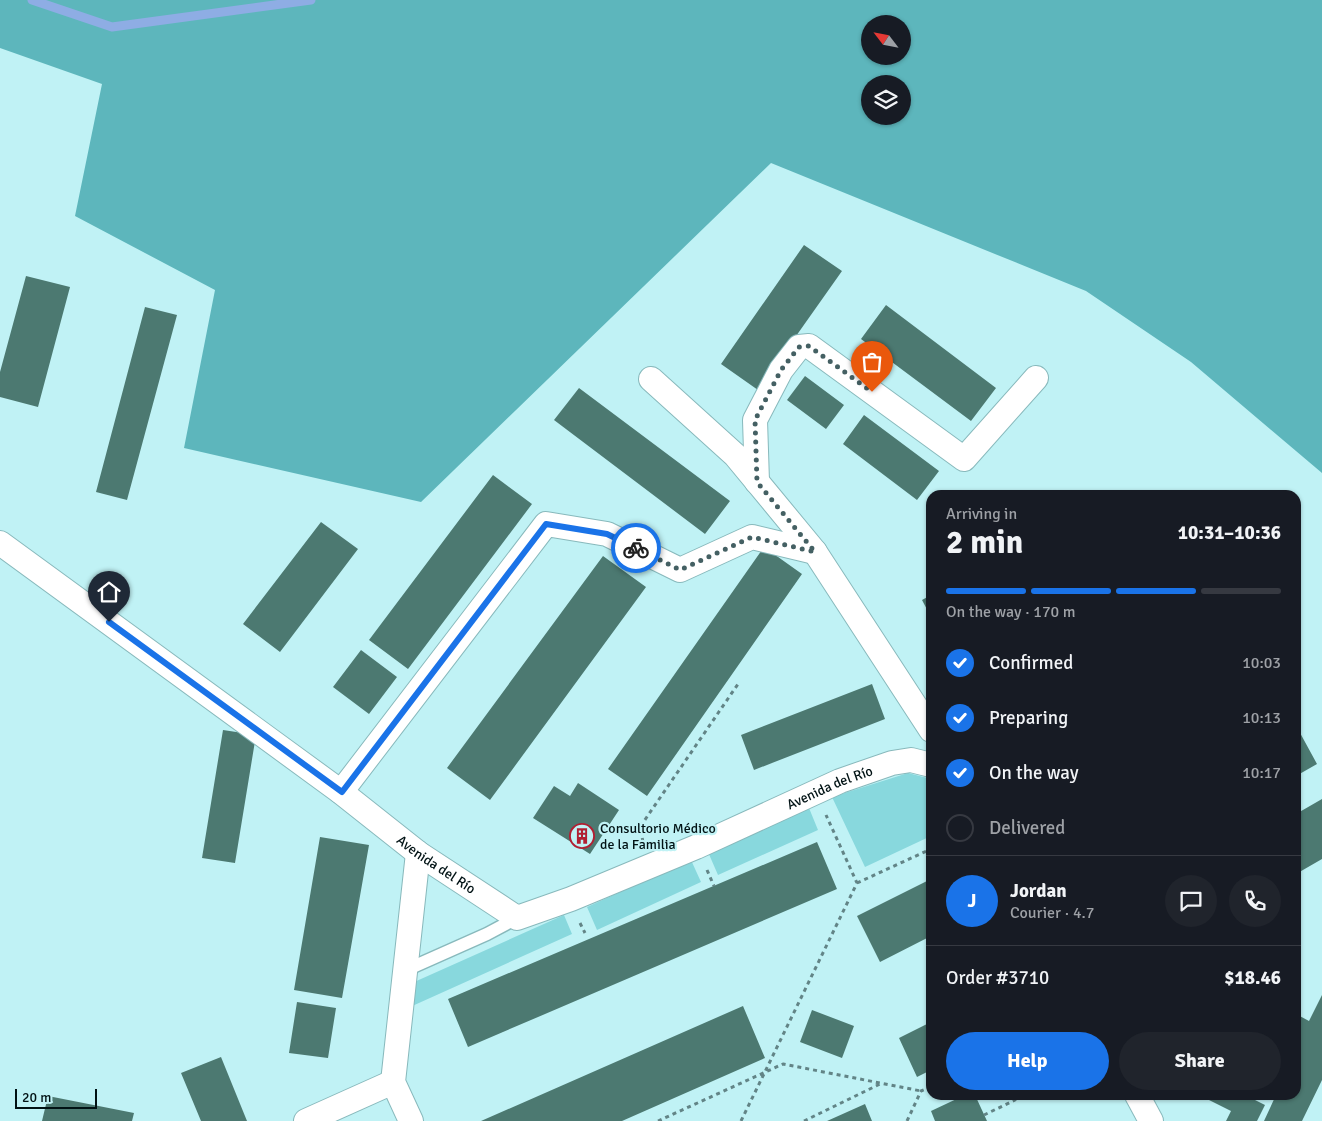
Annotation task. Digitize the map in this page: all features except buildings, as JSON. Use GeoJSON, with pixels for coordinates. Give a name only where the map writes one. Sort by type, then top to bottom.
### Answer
{"type":"FeatureCollection","features":[{"type":"Feature","properties":{"kind":"street"},"geometry":{"type":"LineString","coordinates":[[757,482],[755,420],[781,370],[799,347],[809,346],[964,459],[1036,378]]}},
{"type":"Feature","properties":{"kind":"street"},"geometry":{"type":"LineString","coordinates":[[651,378],[735,455],[815,552],[926,722]]}},
{"type":"Feature","properties":{"kind":"street"},"geometry":{"type":"LineString","coordinates":[[342,792],[546,524],[607,534],[680,570],[752,537],[815,552]]}},
{"type":"Feature","properties":{"kind":"street","name":"Avenida del Río"},"geometry":{"type":"LineString","coordinates":[[0,543],[342,792],[418,853],[517,918],[571,899],[696,847],[840,780],[892,763],[912,760],[926,764]]}},
{"type":"Feature","properties":{"kind":"street"},"geometry":{"type":"LineString","coordinates":[[411,1121],[393,1082],[418,853]]}},
{"type":"Feature","properties":{"kind":"street"},"geometry":{"type":"LineString","coordinates":[[306,1121],[393,1082]]}},
{"type":"Feature","properties":{"kind":"street"},"geometry":{"type":"LineString","coordinates":[[1140,1100],[1151,1121]]}},
{"type":"Feature","properties":{"kind":"lane"},"geometry":{"type":"LineString","coordinates":[[406,970],[487,934],[517,918]]}},
{"type":"Feature","properties":{"kind":"path"},"geometry":{"type":"LineString","coordinates":[[649,867],[640,827],[738,684]]}},
{"type":"Feature","properties":{"kind":"path"},"geometry":{"type":"LineString","coordinates":[[816,792],[857,883]]}},
{"type":"Feature","properties":{"kind":"path"},"geometry":{"type":"LineString","coordinates":[[741,1121],[857,883],[926,851]]}},
{"type":"Feature","properties":{"kind":"path"},"geometry":{"type":"LineString","coordinates":[[658,1121],[783,1064],[921,1091],[926,1089]]}},
{"type":"Feature","properties":{"kind":"path"},"geometry":{"type":"LineString","coordinates":[[804,1121],[881,1084]]}},
{"type":"Feature","properties":{"kind":"path"},"geometry":{"type":"LineString","coordinates":[[907,1121],[921,1091]]}},
{"type":"Feature","properties":{"kind":"path"},"geometry":{"type":"LineString","coordinates":[[984,1114],[1015,1100]]}},
{"type":"Feature","properties":{"kind":"shaded area"},"geometry":{"type":"Polygon","coordinates":[[[0,0],[1322,0],[1322,473],[1191,362],[1086,291],[771,163],[421,502],[184,448],[215,290],[75,216],[102,84],[0,48],[0,0]]]}},
{"type":"Feature","properties":{"kind":"shaded area"},"geometry":{"type":"Polygon","coordinates":[[[908,773],[926,778],[926,838],[865,867],[832,797],[908,773]]]}},
{"type":"Feature","properties":{"kind":"shaded area"},"geometry":{"type":"Polygon","coordinates":[[[809,808],[818,830],[718,875],[708,852],[809,808]]]}},
{"type":"Feature","properties":{"kind":"shaded area"},"geometry":{"type":"Polygon","coordinates":[[[691,860],[701,882],[597,930],[587,907],[691,860]]]}},
{"type":"Feature","properties":{"kind":"shaded area"},"geometry":{"type":"Polygon","coordinates":[[[564,915],[572,934],[410,1007],[412,983],[564,915]]]}},
{"type":"Feature","properties":{"kind":"waterway"},"geometry":{"type":"LineString","coordinates":[[32,0],[112,27],[311,0]]}},
{"type":"Feature","properties":{"kind":"way so far"},"geometry":{"type":"LineString","coordinates":[[636,548],[680,570],[752,537],[815,552],[757,482],[755,420],[781,370],[799,347],[809,346],[872,392]]}},
{"type":"Feature","properties":{"kind":"place","name":"Consultorio Médico de la Familia"},"geometry":{"type":"Point","coordinates":[582,836]}},
{"type":"Feature","properties":{"kind":"route"},"geometry":{"type":"LineString","coordinates":[[109,622],[342,792],[546,524],[607,534],[636,548]]}}]}
